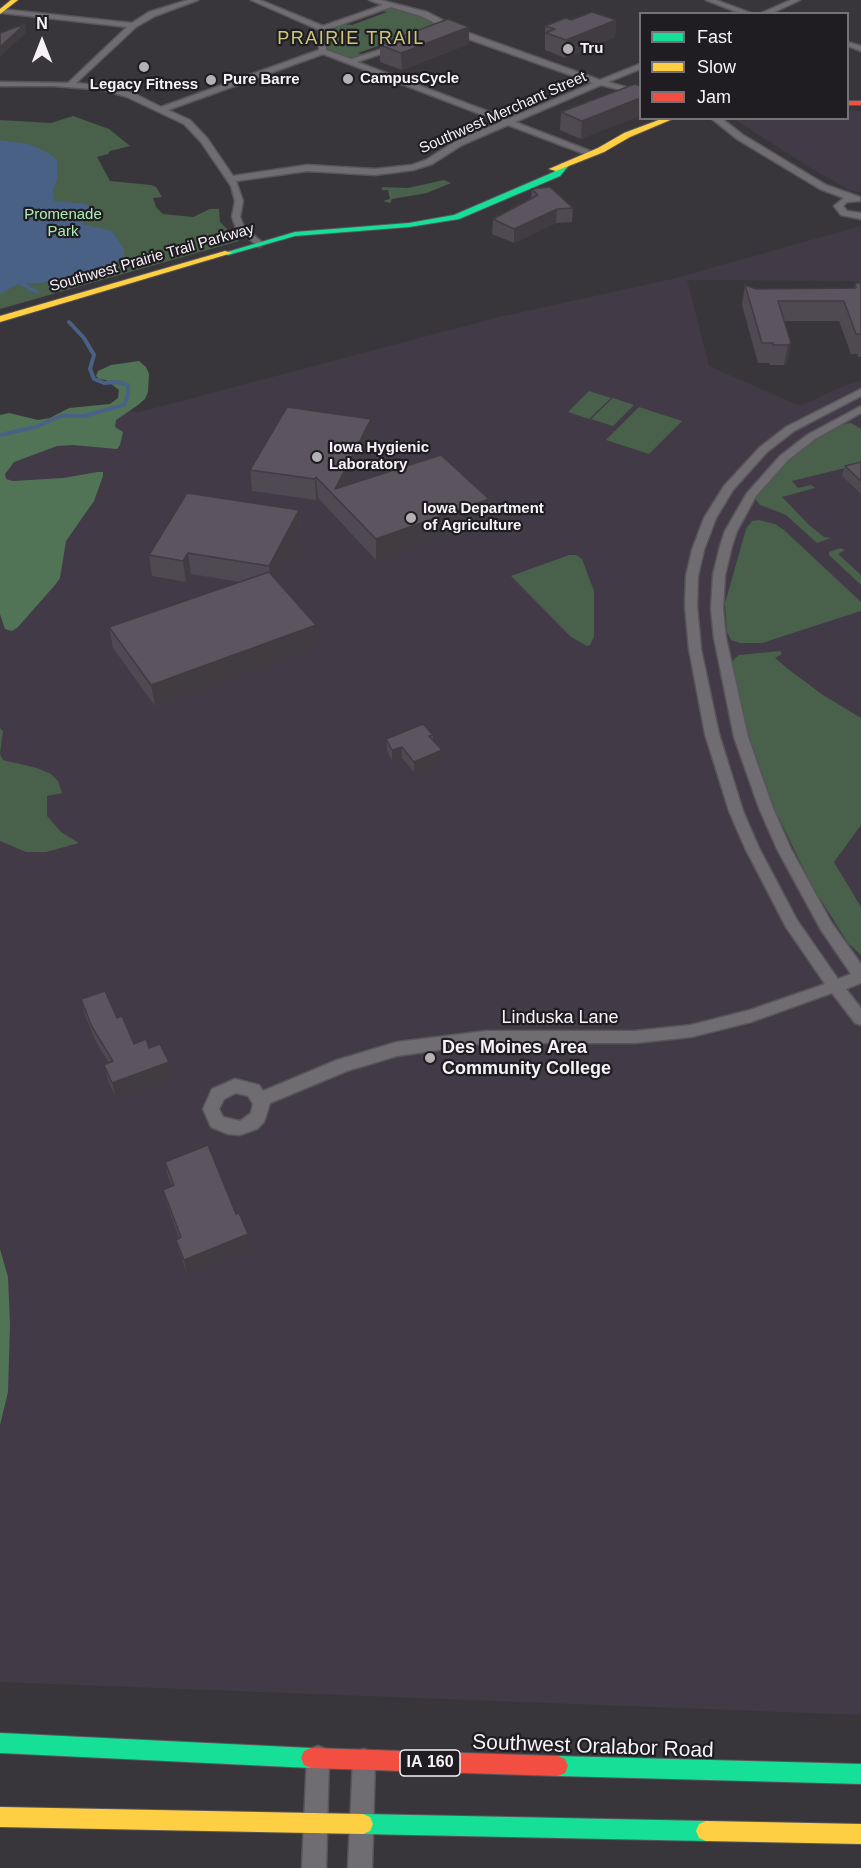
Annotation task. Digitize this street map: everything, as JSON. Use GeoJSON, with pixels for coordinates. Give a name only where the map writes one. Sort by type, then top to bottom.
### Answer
{"type":"FeatureCollection","features":[{"type":"Feature","properties":{"kind":"street"},"geometry":{"type":"LineString","coordinates":[[1,12],[15,0]]}},
{"type":"Feature","properties":{"kind":"street"},"geometry":{"type":"LineString","coordinates":[[71,84],[133,25],[152,14],[195,0]]}},
{"type":"Feature","properties":{"kind":"street"},"geometry":{"type":"LineString","coordinates":[[254,0],[323,29],[390,5]]}},
{"type":"Feature","properties":{"kind":"street"},"geometry":{"type":"LineString","coordinates":[[372,0],[424,14],[449,27],[601,83],[639,93]]}},
{"type":"Feature","properties":{"kind":"street"},"geometry":{"type":"LineString","coordinates":[[709,0],[744,12]]}},
{"type":"Feature","properties":{"kind":"street"},"geometry":{"type":"LineString","coordinates":[[767,12],[797,0]]}},
{"type":"Feature","properties":{"kind":"street"},"geometry":{"type":"LineString","coordinates":[[1,12],[133,25]]}},
{"type":"Feature","properties":{"kind":"street"},"geometry":{"type":"LineString","coordinates":[[434,32],[449,27]]}},
{"type":"Feature","properties":{"kind":"street"},"geometry":{"type":"LineString","coordinates":[[323,29],[321,47],[323,51]]}},
{"type":"Feature","properties":{"kind":"street"},"geometry":{"type":"LineString","coordinates":[[352,61],[402,44]]}},
{"type":"Feature","properties":{"kind":"street"},"geometry":{"type":"LineString","coordinates":[[164,109],[323,51],[590,154]]}},
{"type":"Feature","properties":{"kind":"street","name":"Southwest Merchant Street"},"geometry":{"type":"LineString","coordinates":[[230,178],[307,168],[375,172],[400,170],[429,162],[459,143],[639,66]]}},
{"type":"Feature","properties":{"kind":"street"},"geometry":{"type":"LineString","coordinates":[[0,79],[42,84]]}},
{"type":"Feature","properties":{"kind":"street"},"geometry":{"type":"LineString","coordinates":[[0,84],[71,84],[116,91],[164,109],[193,127],[230,178],[238,193],[237,223],[259,244]]}},
{"type":"Feature","properties":{"kind":"street","name":"Southwest Prairie Trail Parkway"},"geometry":{"type":"LineString","coordinates":[[0,319],[259,244],[339,224],[410,219],[446,213],[565,165],[627,135],[668,120]]}},
{"type":"Feature","properties":{"kind":"street"},"geometry":{"type":"LineString","coordinates":[[718,120],[740,137],[823,187],[833,195],[844,213],[860,216]]}},
{"type":"Feature","properties":{"kind":"street"},"geometry":{"type":"LineString","coordinates":[[823,187],[858,199]]}},
{"type":"Feature","properties":{"kind":"street"},"geometry":{"type":"LineString","coordinates":[[839,204],[858,199]]}},
{"type":"Feature","properties":{"kind":"street"},"geometry":{"type":"LineString","coordinates":[[861,392],[790,429],[763,450],[738,476],[719,503],[706,528],[696,557],[691,588],[692,631],[712,734],[736,811],[783,909],[834,987],[861,1019]]}},
{"type":"Feature","properties":{"kind":"street"},"geometry":{"type":"LineString","coordinates":[[861,409],[811,437],[784,458],[751,495],[731,531],[726,546],[719,575],[717,609],[720,638],[741,736],[766,808],[784,849],[815,907],[861,976]]}},
{"type":"Feature","properties":{"kind":"street","name":"Linduska Lane"},"geometry":{"type":"LineString","coordinates":[[261,1099],[343,1065],[397,1049],[486,1038],[598,1038],[664,1035],[719,1026],[861,976]]}},
{"type":"Feature","properties":{"kind":"street","name":"Southwest Oralabor Road"},"geometry":{"type":"LineString","coordinates":[[0,1743],[424,1763],[861,1774]]}},
{"type":"Feature","properties":{"kind":"street"},"geometry":{"type":"LineString","coordinates":[[314,1868],[318,1757]]}},
{"type":"Feature","properties":{"kind":"street"},"geometry":{"type":"LineString","coordinates":[[360,1868],[364,1759]]}},
{"type":"Feature","properties":{"kind":"street"},"geometry":{"type":"LineString","coordinates":[[0,1817],[362,1826],[861,1834]]}},
{"type":"Feature","properties":{"kind":"shaded area"},"geometry":{"type":"Polygon","coordinates":[[[849,111],[861,111],[861,192],[851,191],[736,120],[849,120],[849,111]]]}},
{"type":"Feature","properties":{"kind":"shaded area","name":"Des Moines Area Community College"},"geometry":{"type":"Polygon","coordinates":[[[861,226],[861,286],[855,281],[687,280],[709,366],[800,406],[846,385],[861,381],[861,1715],[0,1682],[0,435],[124,405],[136,413],[499,317],[672,279],[861,226]]]}},
{"type":"Feature","properties":{"kind":"green space"},"geometry":{"type":"Polygon","coordinates":[[[397,8],[440,24],[358,53],[364,55],[356,57],[347,58],[325,50],[327,30],[342,24],[352,25],[387,12],[382,11],[387,9],[397,8]]]}},
{"type":"Feature","properties":{"kind":"green space","name":"Promenade Park"},"geometry":{"type":"Polygon","coordinates":[[[73,116],[109,129],[130,146],[97,157],[110,181],[156,187],[162,197],[153,198],[156,207],[163,214],[193,217],[210,209],[219,209],[220,222],[239,241],[0,309],[0,120],[51,123],[73,116]]]}},
{"type":"Feature","properties":{"kind":"green space"},"geometry":{"type":"Polygon","coordinates":[[[444,180],[451,183],[427,193],[392,199],[390,203],[383,201],[390,199],[388,190],[382,190],[382,187],[408,188],[444,180]]]}},
{"type":"Feature","properties":{"kind":"green space"},"geometry":{"type":"Polygon","coordinates":[[[139,361],[146,367],[149,374],[148,392],[145,399],[116,420],[115,427],[123,432],[117,449],[57,446],[14,462],[5,474],[6,479],[13,481],[63,478],[103,472],[94,501],[66,541],[60,578],[18,627],[12,631],[5,629],[0,614],[0,415],[9,413],[38,420],[50,418],[69,408],[110,404],[118,398],[119,390],[106,380],[99,379],[96,376],[98,371],[111,365],[139,361]]]}},
{"type":"Feature","properties":{"kind":"green space"},"geometry":{"type":"Polygon","coordinates":[[[589,391],[611,398],[589,419],[568,412],[589,391]]]}},
{"type":"Feature","properties":{"kind":"green space"},"geometry":{"type":"Polygon","coordinates":[[[613,398],[634,405],[613,426],[591,419],[613,398]]]}},
{"type":"Feature","properties":{"kind":"green space"},"geometry":{"type":"Polygon","coordinates":[[[639,407],[682,421],[649,454],[606,440],[639,407]]]}},
{"type":"Feature","properties":{"kind":"green space"},"geometry":{"type":"Polygon","coordinates":[[[851,423],[861,429],[861,472],[845,468],[792,481],[798,488],[811,485],[815,488],[782,497],[809,525],[824,537],[831,538],[817,543],[786,515],[760,505],[755,499],[775,473],[795,454],[840,424],[851,423]]]}},
{"type":"Feature","properties":{"kind":"green space"},"geometry":{"type":"Polygon","coordinates":[[[759,520],[775,524],[784,530],[861,602],[861,611],[762,643],[740,643],[731,640],[727,632],[725,603],[746,529],[752,521],[759,520]]]}},
{"type":"Feature","properties":{"kind":"green space"},"geometry":{"type":"Polygon","coordinates":[[[840,548],[845,550],[838,554],[861,575],[861,585],[829,555],[829,552],[840,548]]]}},
{"type":"Feature","properties":{"kind":"green space"},"geometry":{"type":"Polygon","coordinates":[[[569,555],[576,555],[582,559],[594,591],[594,637],[587,646],[571,637],[511,576],[569,555]]]}},
{"type":"Feature","properties":{"kind":"green space"},"geometry":{"type":"Polygon","coordinates":[[[780,651],[782,654],[775,658],[788,669],[823,695],[861,718],[861,825],[834,862],[861,907],[861,955],[848,943],[812,886],[775,810],[749,737],[732,665],[733,660],[739,655],[780,651]]]}},
{"type":"Feature","properties":{"kind":"green space"},"geometry":{"type":"Polygon","coordinates":[[[0,728],[3,731],[0,754],[0,728]]]}},
{"type":"Feature","properties":{"kind":"green space"},"geometry":{"type":"Polygon","coordinates":[[[0,754],[3,760],[37,768],[51,774],[58,781],[62,793],[47,796],[47,816],[61,832],[79,843],[46,852],[26,852],[0,841],[0,754]]]}},
{"type":"Feature","properties":{"kind":"green space"},"geometry":{"type":"Polygon","coordinates":[[[0,1249],[8,1277],[10,1325],[8,1392],[0,1425],[0,1249]]]}},
{"type":"Feature","properties":{"kind":"water"},"geometry":{"type":"Polygon","coordinates":[[[0,140],[28,144],[45,151],[57,160],[54,201],[86,204],[90,207],[91,210],[83,216],[83,224],[112,231],[124,249],[124,259],[94,270],[41,283],[20,283],[0,294],[0,140]]]}},
{"type":"Feature","properties":{"kind":"building"},"geometry":{"type":"Polygon","coordinates":[[[592,12],[616,20],[566,40],[546,33],[555,29],[545,26],[592,12]]]}},
{"type":"Feature","properties":{"kind":"building"},"geometry":{"type":"Polygon","coordinates":[[[448,19],[469,27],[401,53],[380,45],[448,19]]]}},
{"type":"Feature","properties":{"kind":"building"},"geometry":{"type":"Polygon","coordinates":[[[25,24],[0,47],[0,33],[25,24]]]}},
{"type":"Feature","properties":{"kind":"building"},"geometry":{"type":"Polygon","coordinates":[[[635,84],[639,86],[639,98],[582,121],[561,112],[635,84]]]}},
{"type":"Feature","properties":{"kind":"building"},"geometry":{"type":"Polygon","coordinates":[[[550,187],[573,208],[557,209],[514,229],[493,219],[538,195],[532,189],[550,187]]]}},
{"type":"Feature","properties":{"kind":"building"},"geometry":{"type":"Polygon","coordinates":[[[855,283],[861,283],[861,334],[856,334],[844,301],[778,301],[791,343],[773,345],[773,343],[762,343],[745,285],[756,289],[856,288],[855,283]]]}},
{"type":"Feature","properties":{"kind":"building"},"geometry":{"type":"Polygon","coordinates":[[[287,407],[371,419],[335,489],[441,455],[489,499],[376,539],[316,477],[315,479],[250,470],[287,407]]]}},
{"type":"Feature","properties":{"kind":"building"},"geometry":{"type":"Polygon","coordinates":[[[861,462],[861,481],[845,466],[861,462]]]}},
{"type":"Feature","properties":{"kind":"building"},"geometry":{"type":"Polygon","coordinates":[[[187,493],[299,510],[269,566],[188,553],[183,561],[149,555],[187,493]]]}},
{"type":"Feature","properties":{"kind":"building"},"geometry":{"type":"Polygon","coordinates":[[[269,572],[316,625],[151,685],[109,627],[269,572]]]}},
{"type":"Feature","properties":{"kind":"building"},"geometry":{"type":"Polygon","coordinates":[[[423,724],[433,735],[429,736],[442,750],[414,762],[402,747],[392,750],[386,739],[423,724]]]}},
{"type":"Feature","properties":{"kind":"building"},"geometry":{"type":"Polygon","coordinates":[[[105,991],[117,1018],[122,1016],[134,1044],[146,1039],[149,1048],[160,1044],[169,1062],[112,1083],[104,1065],[113,1061],[92,1027],[81,999],[105,991]]]}},
{"type":"Feature","properties":{"kind":"building"},"geometry":{"type":"Polygon","coordinates":[[[208,1145],[236,1214],[239,1213],[248,1234],[184,1260],[176,1240],[181,1237],[163,1190],[174,1185],[165,1162],[208,1145]]]}},
{"type":"Feature","properties":{"kind":"waterway"},"geometry":{"type":"LineString","coordinates":[[20,283],[37,292]]}},
{"type":"Feature","properties":{"kind":"waterway"},"geometry":{"type":"LineString","coordinates":[[0,435],[35,427],[61,416],[84,416],[124,405],[128,395],[128,385],[117,382],[104,383],[94,379],[90,369],[94,355],[84,338],[69,322]]}},
{"type":"Feature","properties":{"kind":"traffic: fast"},"geometry":{"type":"LineString","coordinates":[[228,253],[295,234],[409,225],[456,217],[557,174],[565,165]]}},
{"type":"Feature","properties":{"kind":"traffic: fast"},"geometry":{"type":"LineString","coordinates":[[0,1743],[311,1758]]}},
{"type":"Feature","properties":{"kind":"traffic: fast"},"geometry":{"type":"LineString","coordinates":[[558,1766],[861,1774]]}},
{"type":"Feature","properties":{"kind":"traffic: fast"},"geometry":{"type":"LineString","coordinates":[[363,1824],[706,1831]]}},
{"type":"Feature","properties":{"kind":"traffic: slow"},"geometry":{"type":"LineString","coordinates":[[0,12],[15,0]]}},
{"type":"Feature","properties":{"kind":"traffic: slow"},"geometry":{"type":"LineString","coordinates":[[553,169],[601,150],[627,135],[667,120]]}},
{"type":"Feature","properties":{"kind":"traffic: slow"},"geometry":{"type":"LineString","coordinates":[[0,319],[228,253]]}},
{"type":"Feature","properties":{"kind":"traffic: slow"},"geometry":{"type":"LineString","coordinates":[[0,1817],[363,1824]]}},
{"type":"Feature","properties":{"kind":"traffic: slow"},"geometry":{"type":"LineString","coordinates":[[706,1831],[861,1834]]}},
{"type":"Feature","properties":{"kind":"traffic: jam"},"geometry":{"type":"LineString","coordinates":[[849,103],[861,103]]}},
{"type":"Feature","properties":{"kind":"traffic: jam"},"geometry":{"type":"LineString","coordinates":[[311,1758],[558,1766]]}},
{"type":"Feature","properties":{"kind":"place","name":"Tru"},"geometry":{"type":"Point","coordinates":[568,49]}},
{"type":"Feature","properties":{"kind":"place","name":"Legacy Fitness"},"geometry":{"type":"Point","coordinates":[144,67]}},
{"type":"Feature","properties":{"kind":"place","name":"CampusCycle"},"geometry":{"type":"Point","coordinates":[348,79]}},
{"type":"Feature","properties":{"kind":"place","name":"Pure Barre"},"geometry":{"type":"Point","coordinates":[211,80]}},
{"type":"Feature","properties":{"kind":"place","name":"Iowa Hygienic Laboratory"},"geometry":{"type":"Point","coordinates":[317,457]}},
{"type":"Feature","properties":{"kind":"place","name":"Iowa Department of Agriculture"},"geometry":{"type":"Point","coordinates":[411,518]}},
{"type":"Feature","properties":{"kind":"place","name":"Des Moines Area Community College"},"geometry":{"type":"Point","coordinates":[430,1058]}},
{"type":"Feature","properties":{"kind":"district","name":"PRAIRIE TRAIL"},"geometry":{"type":"Point","coordinates":[351,39]}}]}
